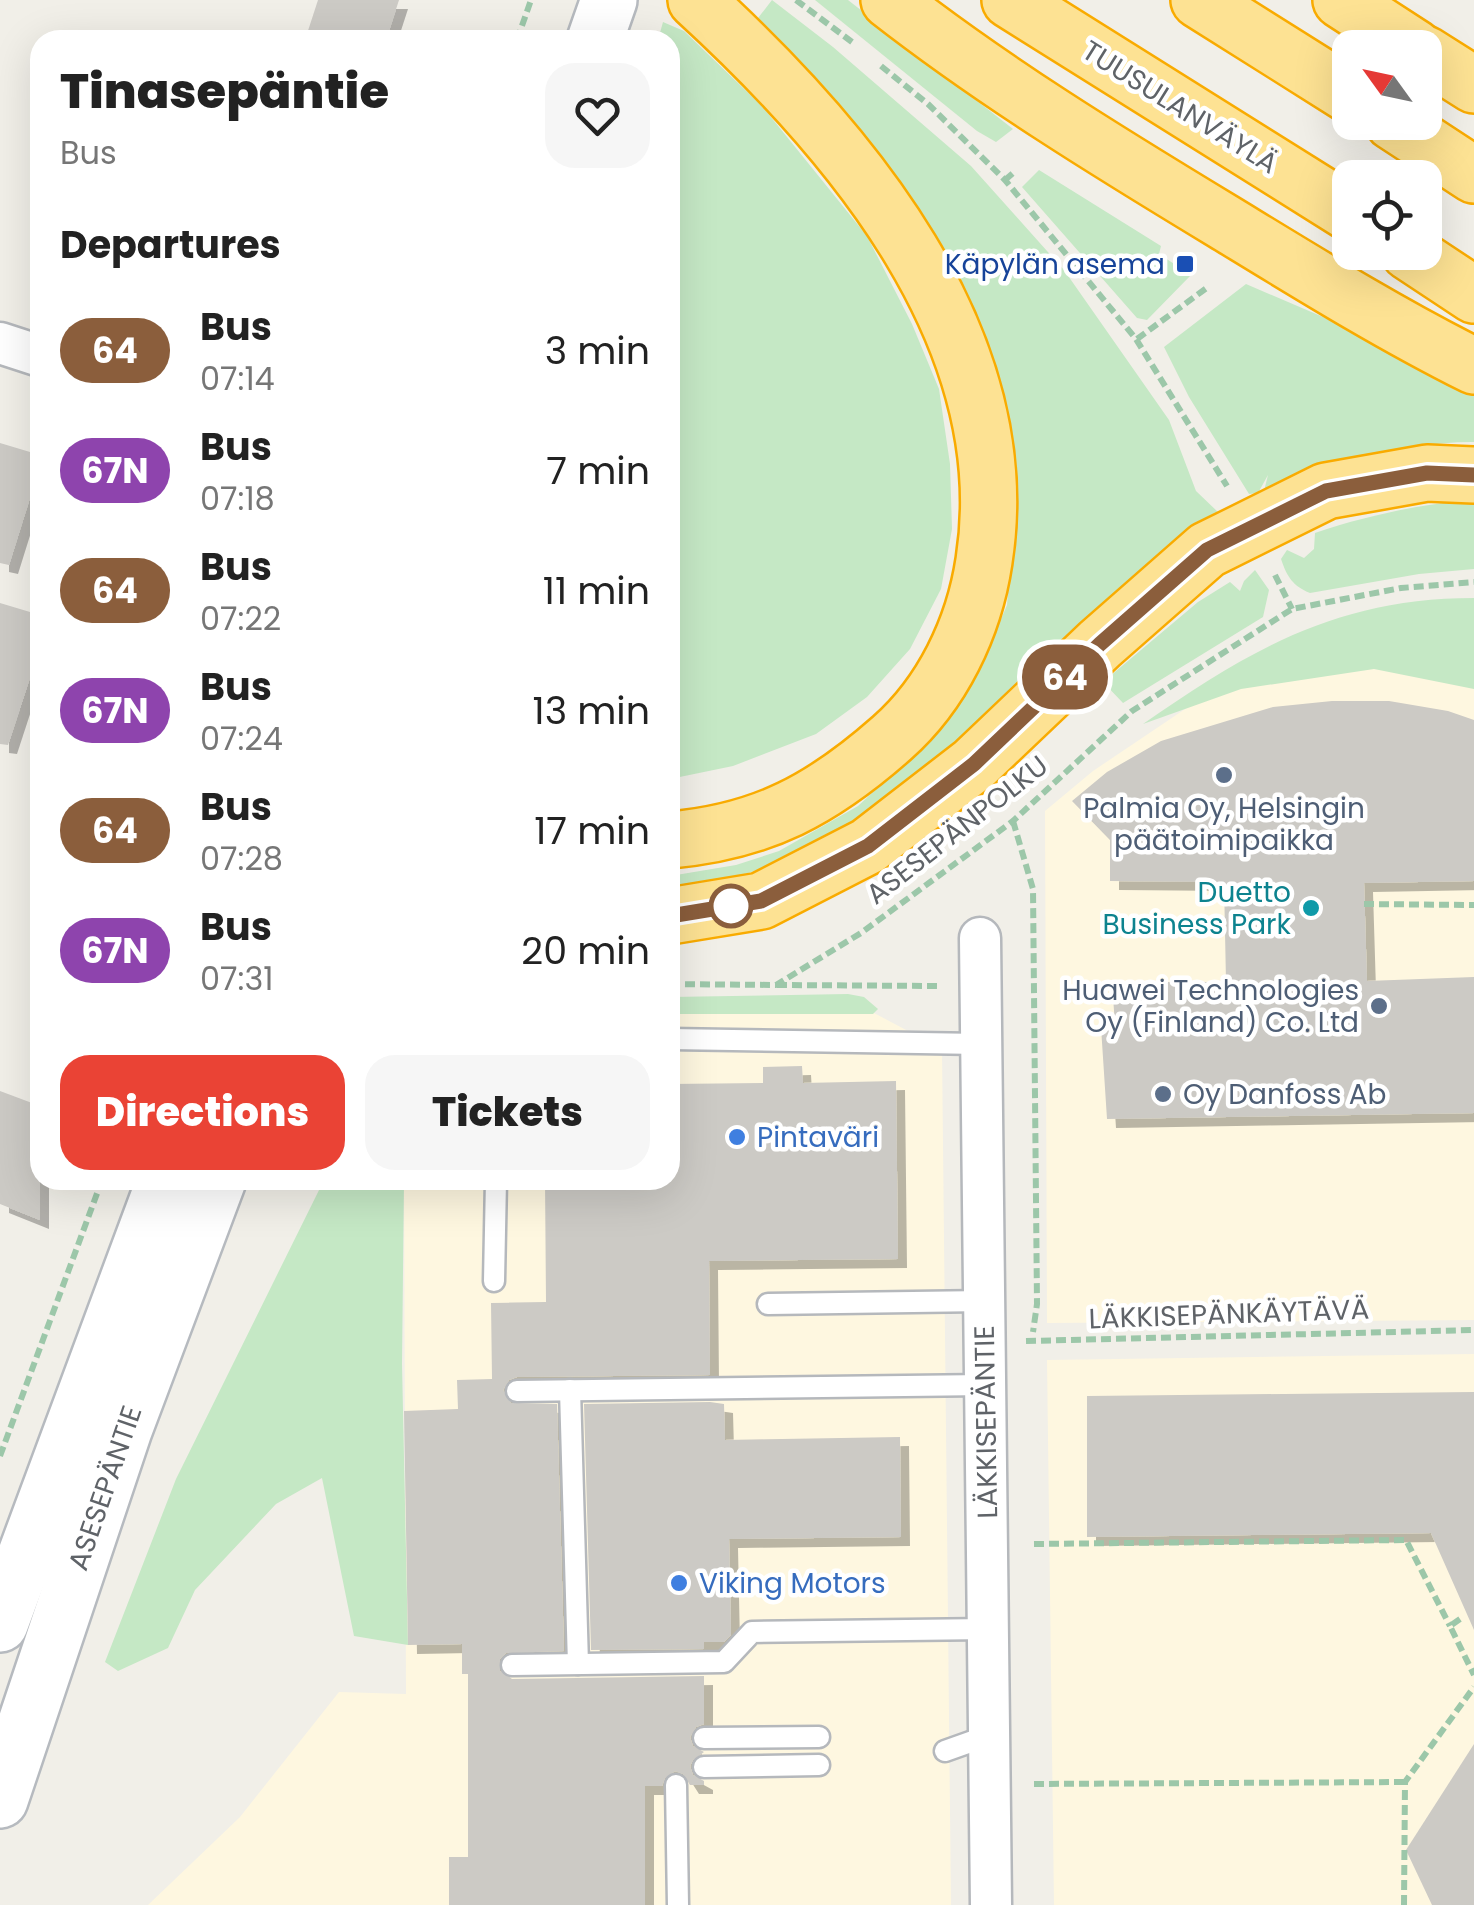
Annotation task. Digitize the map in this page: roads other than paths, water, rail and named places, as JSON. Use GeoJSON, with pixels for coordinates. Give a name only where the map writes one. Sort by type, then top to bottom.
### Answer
{"type":"FeatureCollection","features":[{"type":"Feature","properties":{"kind":"highway"},"geometry":{"type":"LineString","coordinates":[[889,0],[950,48],[1168,188],[1419,338],[1474,366]]}},
{"type":"Feature","properties":{"kind":"highway","name":"TUUSULANVÄYLÄ"},"geometry":{"type":"LineString","coordinates":[[1010,0],[1332,203]]}},
{"type":"Feature","properties":{"kind":"highway"},"geometry":{"type":"LineString","coordinates":[[1199,0],[1332,84]]}},
{"type":"Feature","properties":{"kind":"highway"},"geometry":{"type":"LineString","coordinates":[[1341,0],[1387,30]]}},
{"type":"Feature","properties":{"kind":"highway"},"geometry":{"type":"LineString","coordinates":[[680,839],[730,832],[789,810],[847,778],[916,716],[955,655],[979,594],[990,522],[986,444],[963,355],[923,268],[869,186],[798,104],[709,12]]}},
{"type":"Feature","properties":{"kind":"highway"},"geometry":{"type":"LineString","coordinates":[[1442,65],[1474,85]]}},
{"type":"Feature","properties":{"kind":"highway"},"geometry":{"type":"LineString","coordinates":[[1421,140],[1474,175]]}},
{"type":"Feature","properties":{"kind":"highway"},"geometry":{"type":"LineString","coordinates":[[1436,270],[1474,296]]}},
{"type":"Feature","properties":{"kind":"highway"},"geometry":{"type":"LineString","coordinates":[[680,914],[761,901],[868,846],[974,764],[1100,644],[1207,550],[1326,491],[1427,473],[1474,475]]}},
{"type":"Feature","properties":{"kind":"main road"},"geometry":{"type":"LineString","coordinates":[[598,30],[609,0]]}},
{"type":"Feature","properties":{"kind":"main road","name":"ASESEPÄNTIE"},"geometry":{"type":"LineString","coordinates":[[0,1624],[161,1190]]}},
{"type":"Feature","properties":{"kind":"main road","name":"ASESEPÄNTIE"},"geometry":{"type":"LineString","coordinates":[[0,1800],[124,1430],[214,1190]]}},
{"type":"Feature","properties":{"kind":"street"},"geometry":{"type":"LineString","coordinates":[[0,343],[30,353]]}},
{"type":"Feature","properties":{"kind":"street","name":"LÄKKISEPÄNTIE"},"geometry":{"type":"LineString","coordinates":[[980,938],[991,1905]]}},
{"type":"Feature","properties":{"kind":"lane"},"geometry":{"type":"LineString","coordinates":[[680,1039],[980,1044]]}},
{"type":"Feature","properties":{"kind":"lane"},"geometry":{"type":"LineString","coordinates":[[494,1282],[496,1190]]}},
{"type":"Feature","properties":{"kind":"lane"},"geometry":{"type":"LineString","coordinates":[[768,1304],[985,1302]]}},
{"type":"Feature","properties":{"kind":"lane"},"geometry":{"type":"LineString","coordinates":[[516,1391],[986,1385]]}},
{"type":"Feature","properties":{"kind":"lane"},"geometry":{"type":"LineString","coordinates":[[570,1390],[578,1664]]}},
{"type":"Feature","properties":{"kind":"lane"},"geometry":{"type":"LineString","coordinates":[[512,1665],[724,1662],[752,1632],[989,1629]]}},
{"type":"Feature","properties":{"kind":"lane"},"geometry":{"type":"LineString","coordinates":[[946,1751],[990,1735]]}},
{"type":"Feature","properties":{"kind":"lane"},"geometry":{"type":"LineString","coordinates":[[704,1738],[818,1737]]}},
{"type":"Feature","properties":{"kind":"lane"},"geometry":{"type":"LineString","coordinates":[[704,1768],[819,1765]]}},
{"type":"Feature","properties":{"kind":"lane"},"geometry":{"type":"LineString","coordinates":[[676,1785],[678,1905]]}},
{"type":"Feature","properties":{"kind":"place","name":"Käpylän asema"},"geometry":{"type":"Point","coordinates":[1185,264]}},
{"type":"Feature","properties":{"kind":"place","name":"Palmia Oy, Helsingin päätoimipaikka"},"geometry":{"type":"Point","coordinates":[1224,775]}},
{"type":"Feature","properties":{"kind":"place","name":"Duetto Business Park"},"geometry":{"type":"Point","coordinates":[1311,908]}},
{"type":"Feature","properties":{"kind":"place","name":"Huawei Technologies Oy (Finland) Co. Ltd"},"geometry":{"type":"Point","coordinates":[1379,1006]}},
{"type":"Feature","properties":{"kind":"place","name":"Oy Danfoss Ab"},"geometry":{"type":"Point","coordinates":[1163,1094]}},
{"type":"Feature","properties":{"kind":"place","name":"Pintaväri"},"geometry":{"type":"Point","coordinates":[737,1137]}},
{"type":"Feature","properties":{"kind":"place","name":"Viking Motors"},"geometry":{"type":"Point","coordinates":[679,1583]}}]}
